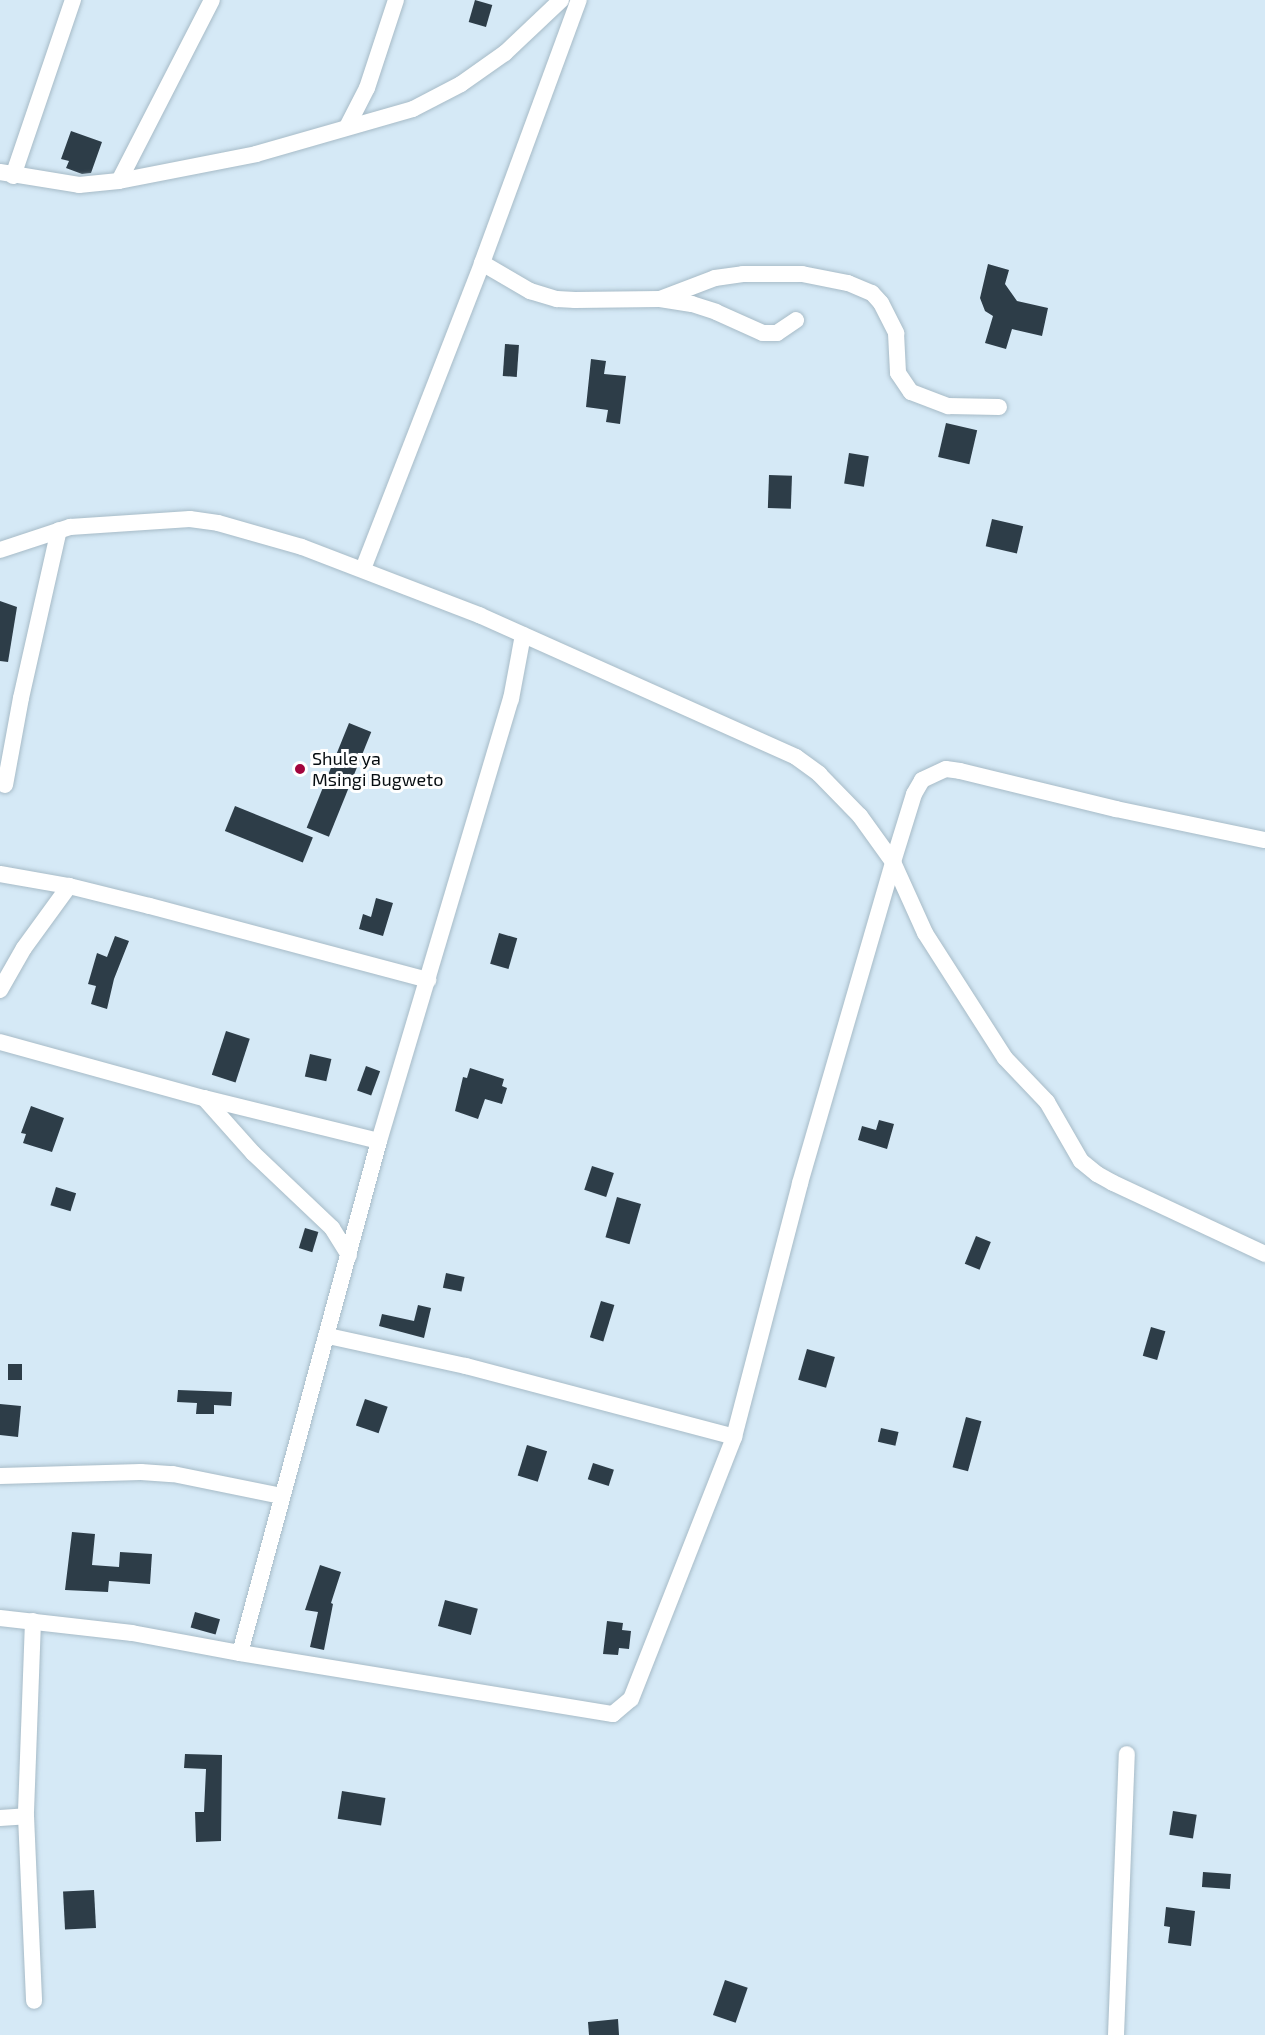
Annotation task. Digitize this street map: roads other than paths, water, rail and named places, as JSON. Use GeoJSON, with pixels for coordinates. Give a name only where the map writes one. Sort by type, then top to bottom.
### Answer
{"type":"FeatureCollection","features":[{"type":"Feature","properties":{"kind":"street"},"geometry":{"type":"LineString","coordinates":[[73,0],[7,174],[79,185],[118,181],[256,154],[413,109],[461,84],[505,53],[561,0]]}},
{"type":"Feature","properties":{"kind":"street"},"geometry":{"type":"LineString","coordinates":[[118,181],[212,0]]}},
{"type":"Feature","properties":{"kind":"street"},"geometry":{"type":"LineString","coordinates":[[347,127],[367,88],[396,0]]}},
{"type":"Feature","properties":{"kind":"street"},"geometry":{"type":"LineString","coordinates":[[363,568],[482,263],[579,0]]}},
{"type":"Feature","properties":{"kind":"street"},"geometry":{"type":"LineString","coordinates":[[482,263],[512,283],[557,299],[660,299],[692,304],[764,333],[777,333],[796,320]]}},
{"type":"Feature","properties":{"kind":"street"},"geometry":{"type":"LineString","coordinates":[[660,299],[715,278],[743,274],[802,274],[849,283],[872,293],[881,303],[896,333],[898,373],[911,392],[948,406],[999,407]]}},
{"type":"Feature","properties":{"kind":"street"},"geometry":{"type":"LineString","coordinates":[[0,550],[59,530],[179,520],[204,521],[302,547],[363,568],[523,635],[796,758],[819,774],[860,816],[893,862],[925,933],[1005,1058],[1047,1102],[1082,1161],[1097,1174],[1113,1183],[1265,1254]]}},
{"type":"Feature","properties":{"kind":"street"},"geometry":{"type":"LineString","coordinates":[[5,785],[21,698],[59,530]]}},
{"type":"Feature","properties":{"kind":"street"},"geometry":{"type":"LineString","coordinates":[[240,1653],[281,1496],[328,1336],[379,1141],[511,699],[523,635]]}},
{"type":"Feature","properties":{"kind":"street"},"geometry":{"type":"LineString","coordinates":[[0,1618],[132,1633],[613,1714],[631,1699],[734,1437],[800,1182],[893,862],[915,794],[922,780],[946,769],[1265,840]]}},
{"type":"Feature","properties":{"kind":"street"},"geometry":{"type":"LineString","coordinates":[[0,874],[69,886],[428,980]]}},
{"type":"Feature","properties":{"kind":"street"},"geometry":{"type":"LineString","coordinates":[[0,990],[24,948],[69,886]]}},
{"type":"Feature","properties":{"kind":"street"},"geometry":{"type":"LineString","coordinates":[[0,1042],[204,1098],[379,1141]]}},
{"type":"Feature","properties":{"kind":"street"},"geometry":{"type":"LineString","coordinates":[[204,1098],[253,1153],[332,1228],[349,1255]]}},
{"type":"Feature","properties":{"kind":"street"},"geometry":{"type":"LineString","coordinates":[[328,1336],[466,1366],[734,1437]]}},
{"type":"Feature","properties":{"kind":"street"},"geometry":{"type":"LineString","coordinates":[[0,1476],[162,1473],[281,1496]]}},
{"type":"Feature","properties":{"kind":"street"},"geometry":{"type":"LineString","coordinates":[[33,1621],[26,1816],[34,2001]]}},
{"type":"Feature","properties":{"kind":"street"},"geometry":{"type":"LineString","coordinates":[[1116,2035],[1126,1754]]}},
{"type":"Feature","properties":{"kind":"street"},"geometry":{"type":"LineString","coordinates":[[0,1818],[26,1816]]}},
{"type":"Feature","properties":{"kind":"place","name":"Shule ya Msingi Bugweto"},"geometry":{"type":"Point","coordinates":[300,769]}}]}
